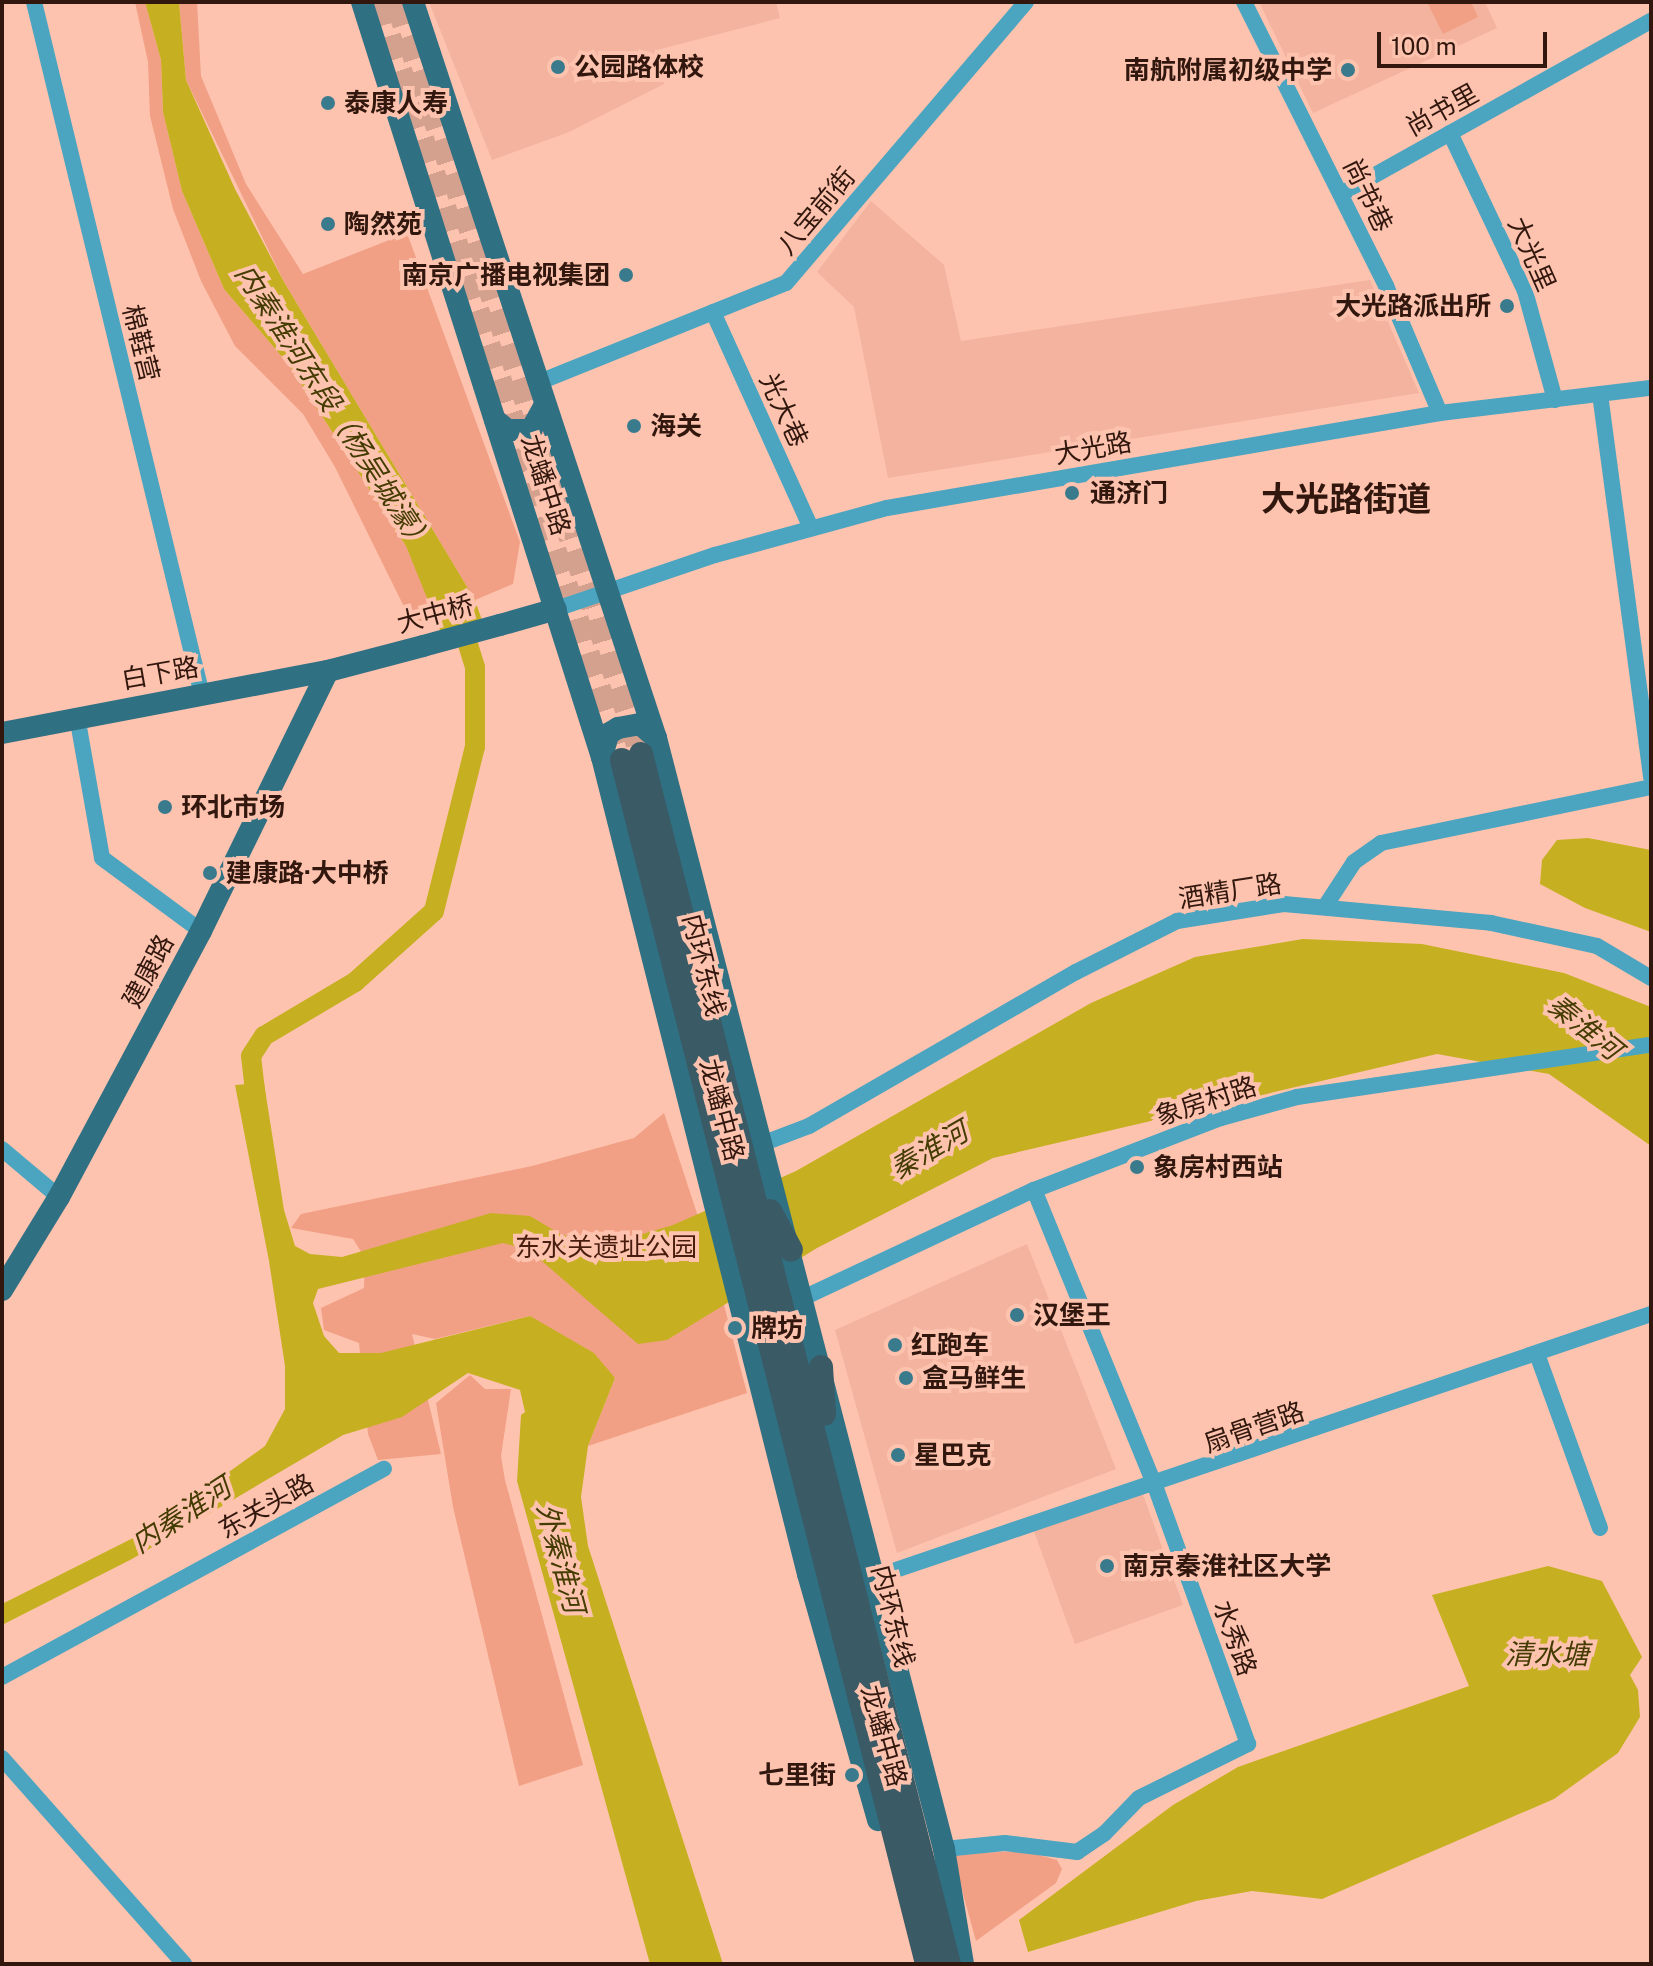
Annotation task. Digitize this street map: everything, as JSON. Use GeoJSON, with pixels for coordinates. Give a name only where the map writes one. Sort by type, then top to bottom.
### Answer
{"type":"FeatureCollection","features":[{"type":"Feature","properties":{"kind":"highway","name":"内环东线"},"geometry":{"type":"LineString","coordinates":[[630,752],[817,1477],[885,1697],[949,1964]]}},
{"type":"Feature","properties":{"kind":"highway"},"geometry":{"type":"LineString","coordinates":[[741,1180],[791,1250]]}},
{"type":"Feature","properties":{"kind":"highway"},"geometry":{"type":"LineString","coordinates":[[734,1270],[741,1180]]}},
{"type":"Feature","properties":{"kind":"highway"},"geometry":{"type":"LineString","coordinates":[[817,1477],[821,1367]]}},
{"type":"Feature","properties":{"kind":"highway"},"geometry":{"type":"LineString","coordinates":[[763,1382],[817,1477]]}},
{"type":"Feature","properties":{"kind":"highway","name":"内环东线"},"geometry":{"type":"LineString","coordinates":[[817,1477],[858,1698],[927,1964]]}},
{"type":"Feature","properties":{"kind":"main road","name":"龙蟠中路"},"geometry":{"type":"LineString","coordinates":[[362,2],[556,609],[630,752],[764,1143],[741,1180]]}},
{"type":"Feature","properties":{"kind":"main road","name":"龙蟠中路"},"geometry":{"type":"LineString","coordinates":[[413,2],[608,592],[630,752]]}},
{"type":"Feature","properties":{"kind":"main road"},"geometry":{"type":"LineString","coordinates":[[495,420],[523,433],[540,420],[545,405]]}},
{"type":"Feature","properties":{"kind":"main road","name":"大中桥"},"geometry":{"type":"LineString","coordinates":[[328,671],[556,609]]}},
{"type":"Feature","properties":{"kind":"main road","name":"白下路"},"geometry":{"type":"LineString","coordinates":[[2,733],[77,716],[328,671]]}},
{"type":"Feature","properties":{"kind":"main road","name":"建康路"},"geometry":{"type":"LineString","coordinates":[[2,1290],[59,1197],[201,931],[328,671]]}},
{"type":"Feature","properties":{"kind":"main road","name":"龙蟠中路"},"geometry":{"type":"LineString","coordinates":[[791,1250],[769,1287],[763,1382],[808,1574],[916,1964]]}},
{"type":"Feature","properties":{"kind":"main road","name":"龙蟠中路"},"geometry":{"type":"LineString","coordinates":[[734,1270],[769,1287],[803,1298],[872,1578],[944,1849],[963,1964]]}},
{"type":"Feature","properties":{"kind":"street","name":"棉鞋营"},"geometry":{"type":"LineString","coordinates":[[34,2],[202,695]]}},
{"type":"Feature","properties":{"kind":"street","name":"八宝前街"},"geometry":{"type":"LineString","coordinates":[[537,383],[786,283],[1026,2]]}},
{"type":"Feature","properties":{"kind":"street","name":"尚书巷"},"geometry":{"type":"LineString","coordinates":[[1244,2],[1341,194],[1440,413]]}},
{"type":"Feature","properties":{"kind":"street","name":"尚书里"},"geometry":{"type":"LineString","coordinates":[[1341,194],[1651,21]]}},
{"type":"Feature","properties":{"kind":"street","name":"大光里"},"geometry":{"type":"LineString","coordinates":[[1450,133],[1525,291],[1555,400]]}},
{"type":"Feature","properties":{"kind":"street","name":"光大巷"},"geometry":{"type":"LineString","coordinates":[[713,312],[811,528]]}},
{"type":"Feature","properties":{"kind":"street","name":"大光路"},"geometry":{"type":"LineString","coordinates":[[556,609],[811,528],[887,508],[1440,413],[1651,388]]}},
{"type":"Feature","properties":{"kind":"street"},"geometry":{"type":"LineString","coordinates":[[1600,394],[1651,778]]}},
{"type":"Feature","properties":{"kind":"street"},"geometry":{"type":"LineString","coordinates":[[77,716],[102,858],[201,931]]}},
{"type":"Feature","properties":{"kind":"street"},"geometry":{"type":"LineString","coordinates":[[1326,905],[1354,862],[1381,843],[1651,787]]}},
{"type":"Feature","properties":{"kind":"street","name":"酒精厂路"},"geometry":{"type":"LineString","coordinates":[[764,1143],[809,1126],[1076,972],[1177,921],[1284,904],[1326,905],[1491,923],[1597,946],[1651,978]]}},
{"type":"Feature","properties":{"kind":"street","name":"象房村路"},"geometry":{"type":"LineString","coordinates":[[803,1298],[1034,1190],[1221,1118],[1282,1101],[1469,1068],[1651,1045]]}},
{"type":"Feature","properties":{"kind":"street"},"geometry":{"type":"LineString","coordinates":[[2,1149],[59,1197]]}},
{"type":"Feature","properties":{"kind":"street","name":"水秀路"},"geometry":{"type":"LineString","coordinates":[[944,1849],[1005,1843],[1077,1852],[1104,1834],[1139,1798],[1248,1744],[1155,1486],[1034,1190]]}},
{"type":"Feature","properties":{"kind":"street","name":"扇骨营路"},"geometry":{"type":"LineString","coordinates":[[872,1578],[1040,1517],[1155,1486],[1651,1314]]}},
{"type":"Feature","properties":{"kind":"street"},"geometry":{"type":"LineString","coordinates":[[1537,1354],[1600,1528]]}},
{"type":"Feature","properties":{"kind":"street","name":"东关头路"},"geometry":{"type":"LineString","coordinates":[[2,1677],[384,1469]]}},
{"type":"Feature","properties":{"kind":"street"},"geometry":{"type":"LineString","coordinates":[[2,1758],[184,1964]]}},
{"type":"Feature","properties":{"kind":"shaded area","name":"公园路体校"},"geometry":{"type":"Polygon","coordinates":[[[429,2],[776,2],[780,18],[657,50],[664,84],[569,132],[492,160],[429,2]]]}},
{"type":"Feature","properties":{"kind":"shaded area","name":"南航附属初级中学"},"geometry":{"type":"Polygon","coordinates":[[[1259,2],[1485,2],[1497,28],[1313,113],[1259,2]]]}},
{"type":"Feature","properties":{"kind":"shaded area"},"geometry":{"type":"Polygon","coordinates":[[[871,201],[944,265],[961,341],[1370,280],[1419,393],[888,478],[854,307],[817,272],[871,201]]]}},
{"type":"Feature","properties":{"kind":"shaded area"},"geometry":{"type":"Polygon","coordinates":[[[1027,1244],[1116,1469],[897,1553],[835,1330],[1027,1244]]]}},
{"type":"Feature","properties":{"kind":"shaded area","name":"南京秦淮社区大学"},"geometry":{"type":"Polygon","coordinates":[[[1142,1492],[1183,1605],[1075,1644],[1034,1531],[1142,1492]]]}},
{"type":"Feature","properties":{"kind":"green space"},"geometry":{"type":"Polygon","coordinates":[[[135,2],[145,2],[161,60],[163,112],[182,191],[224,289],[289,365],[406,546],[435,614],[413,625],[335,467],[303,414],[235,346],[201,281],[173,209],[150,116],[148,62],[135,2]]]}},
{"type":"Feature","properties":{"kind":"green space"},"geometry":{"type":"Polygon","coordinates":[[[179,2],[197,2],[201,76],[246,184],[303,274],[407,233],[520,542],[513,584],[475,600],[284,282],[186,80],[179,2]]]}},
{"type":"Feature","properties":{"kind":"green space"},"geometry":{"type":"Polygon","coordinates":[[[1427,2],[1471,2],[1478,17],[1443,34],[1427,2]]]}},
{"type":"Feature","properties":{"kind":"green space","name":"东水关遗址公园"},"geometry":{"type":"Polygon","coordinates":[[[664,1113],[712,1259],[747,1393],[588,1446],[615,1378],[530,1316],[435,1339],[412,1334],[441,1454],[378,1460],[368,1434],[359,1343],[324,1330],[321,1308],[364,1288],[365,1258],[353,1239],[291,1228],[301,1214],[532,1166],[634,1138],[664,1113]]]}},
{"type":"Feature","properties":{"kind":"green space"},"geometry":{"type":"Polygon","coordinates":[[[470,1375],[485,1389],[511,1389],[501,1456],[505,1480],[583,1765],[519,1786],[453,1507],[436,1403],[470,1375]]]}},
{"type":"Feature","properties":{"kind":"green space"},"geometry":{"type":"Polygon","coordinates":[[[1024,1851],[1057,1860],[1062,1869],[1056,1883],[976,1941],[952,1854],[1024,1851]]]}},
{"type":"Feature","properties":{"kind":"water"},"geometry":{"type":"Polygon","coordinates":[[[145,2],[179,2],[186,80],[235,189],[284,282],[475,600],[485,629],[444,640],[406,546],[289,365],[224,289],[182,191],[163,112],[161,60],[145,2]]]}},
{"type":"Feature","properties":{"kind":"water"},"geometry":{"type":"Polygon","coordinates":[[[1588,838],[1651,850],[1651,932],[1585,908],[1540,884],[1542,860],[1557,840],[1588,838]]]}},
{"type":"Feature","properties":{"kind":"water"},"geometry":{"type":"Polygon","coordinates":[[[1303,939],[1422,944],[1564,973],[1651,1007],[1651,1146],[1549,1074],[1437,1054],[993,1158],[817,1248],[667,1340],[638,1344],[529,1250],[503,1243],[318,1289],[313,1303],[324,1336],[339,1353],[381,1353],[530,1316],[594,1353],[615,1378],[588,1446],[581,1497],[588,1546],[723,1964],[650,1964],[517,1481],[521,1415],[525,1412],[520,1390],[468,1373],[402,1417],[343,1435],[132,1559],[2,1625],[2,1604],[145,1532],[265,1446],[285,1409],[285,1366],[269,1261],[235,1085],[264,1083],[284,1210],[295,1246],[310,1254],[342,1257],[491,1213],[530,1216],[562,1235],[609,1244],[673,1225],[796,1171],[1091,1003],[1195,957],[1303,939]]]}},
{"type":"Feature","properties":{"kind":"water","name":"清水塘"},"geometry":{"type":"Polygon","coordinates":[[[1548,1566],[1602,1581],[1642,1657],[1630,1675],[1638,1690],[1640,1717],[1618,1753],[1554,1799],[1322,1899],[1252,1891],[1196,1901],[1028,1952],[1019,1920],[1173,1805],[1238,1767],[1469,1686],[1432,1595],[1548,1566]]]}},
{"type":"Feature","properties":{"kind":"waterway","name":"内秦淮河东段（杨吴城濠）"},"geometry":{"type":"LineString","coordinates":[[257,1108],[251,1056],[264,1036],[355,982],[434,911],[475,747],[475,667],[460,619]]}},
{"type":"Feature","properties":{"kind":"tunnel"},"geometry":{"type":"LineString","coordinates":[[378,2],[622,760]]}},
{"type":"Feature","properties":{"kind":"tunnel"},"geometry":{"type":"LineString","coordinates":[[397,2],[641,754]]}},
{"type":"Feature","properties":{"kind":"place","name":"公园路体校"},"geometry":{"type":"Point","coordinates":[558,67]}},
{"type":"Feature","properties":{"kind":"place","name":"南航附属初级中学"},"geometry":{"type":"Point","coordinates":[1348,70]}},
{"type":"Feature","properties":{"kind":"place","name":"泰康人寿"},"geometry":{"type":"Point","coordinates":[328,103]}},
{"type":"Feature","properties":{"kind":"place","name":"陶然苑"},"geometry":{"type":"Point","coordinates":[328,224]}},
{"type":"Feature","properties":{"kind":"place","name":"南京广播电视集团"},"geometry":{"type":"Point","coordinates":[626,275]}},
{"type":"Feature","properties":{"kind":"place","name":"大光路派出所"},"geometry":{"type":"Point","coordinates":[1507,306]}},
{"type":"Feature","properties":{"kind":"place","name":"海关"},"geometry":{"type":"Point","coordinates":[634,426]}},
{"type":"Feature","properties":{"kind":"place","name":"通济门"},"geometry":{"type":"Point","coordinates":[1072,493]}},
{"type":"Feature","properties":{"kind":"place","name":"环北市场"},"geometry":{"type":"Point","coordinates":[165,807]}},
{"type":"Feature","properties":{"kind":"place","name":"建康路·大中桥"},"geometry":{"type":"Point","coordinates":[210,873]}},
{"type":"Feature","properties":{"kind":"place","name":"象房村西站"},"geometry":{"type":"Point","coordinates":[1137,1167]}},
{"type":"Feature","properties":{"kind":"place","name":"汉堡王"},"geometry":{"type":"Point","coordinates":[1017,1315]}},
{"type":"Feature","properties":{"kind":"place","name":"牌坊"},"geometry":{"type":"Point","coordinates":[735,1328]}},
{"type":"Feature","properties":{"kind":"place","name":"红跑车"},"geometry":{"type":"Point","coordinates":[895,1345]}},
{"type":"Feature","properties":{"kind":"place","name":"盒马鲜生"},"geometry":{"type":"Point","coordinates":[906,1378]}},
{"type":"Feature","properties":{"kind":"place","name":"星巴克"},"geometry":{"type":"Point","coordinates":[898,1455]}},
{"type":"Feature","properties":{"kind":"place","name":"南京秦淮社区大学"},"geometry":{"type":"Point","coordinates":[1107,1566]}},
{"type":"Feature","properties":{"kind":"place","name":"七里街"},"geometry":{"type":"Point","coordinates":[852,1775]}},
{"type":"Feature","properties":{"kind":"district","name":"大光路街道"},"geometry":{"type":"Point","coordinates":[1346,500]}},
{"type":"Feature","properties":{"kind":"water label","name":"秦淮河"},"geometry":{"type":"Point","coordinates":[1585,1027]}},
{"type":"Feature","properties":{"kind":"water label","name":"秦淮河"},"geometry":{"type":"Point","coordinates":[929,1150]}},
{"type":"Feature","properties":{"kind":"water label","name":"内秦淮河"},"geometry":{"type":"Point","coordinates":[181,1515]}},
{"type":"Feature","properties":{"kind":"water label","name":"外秦淮河"},"geometry":{"type":"Point","coordinates":[561,1558]}}]}
